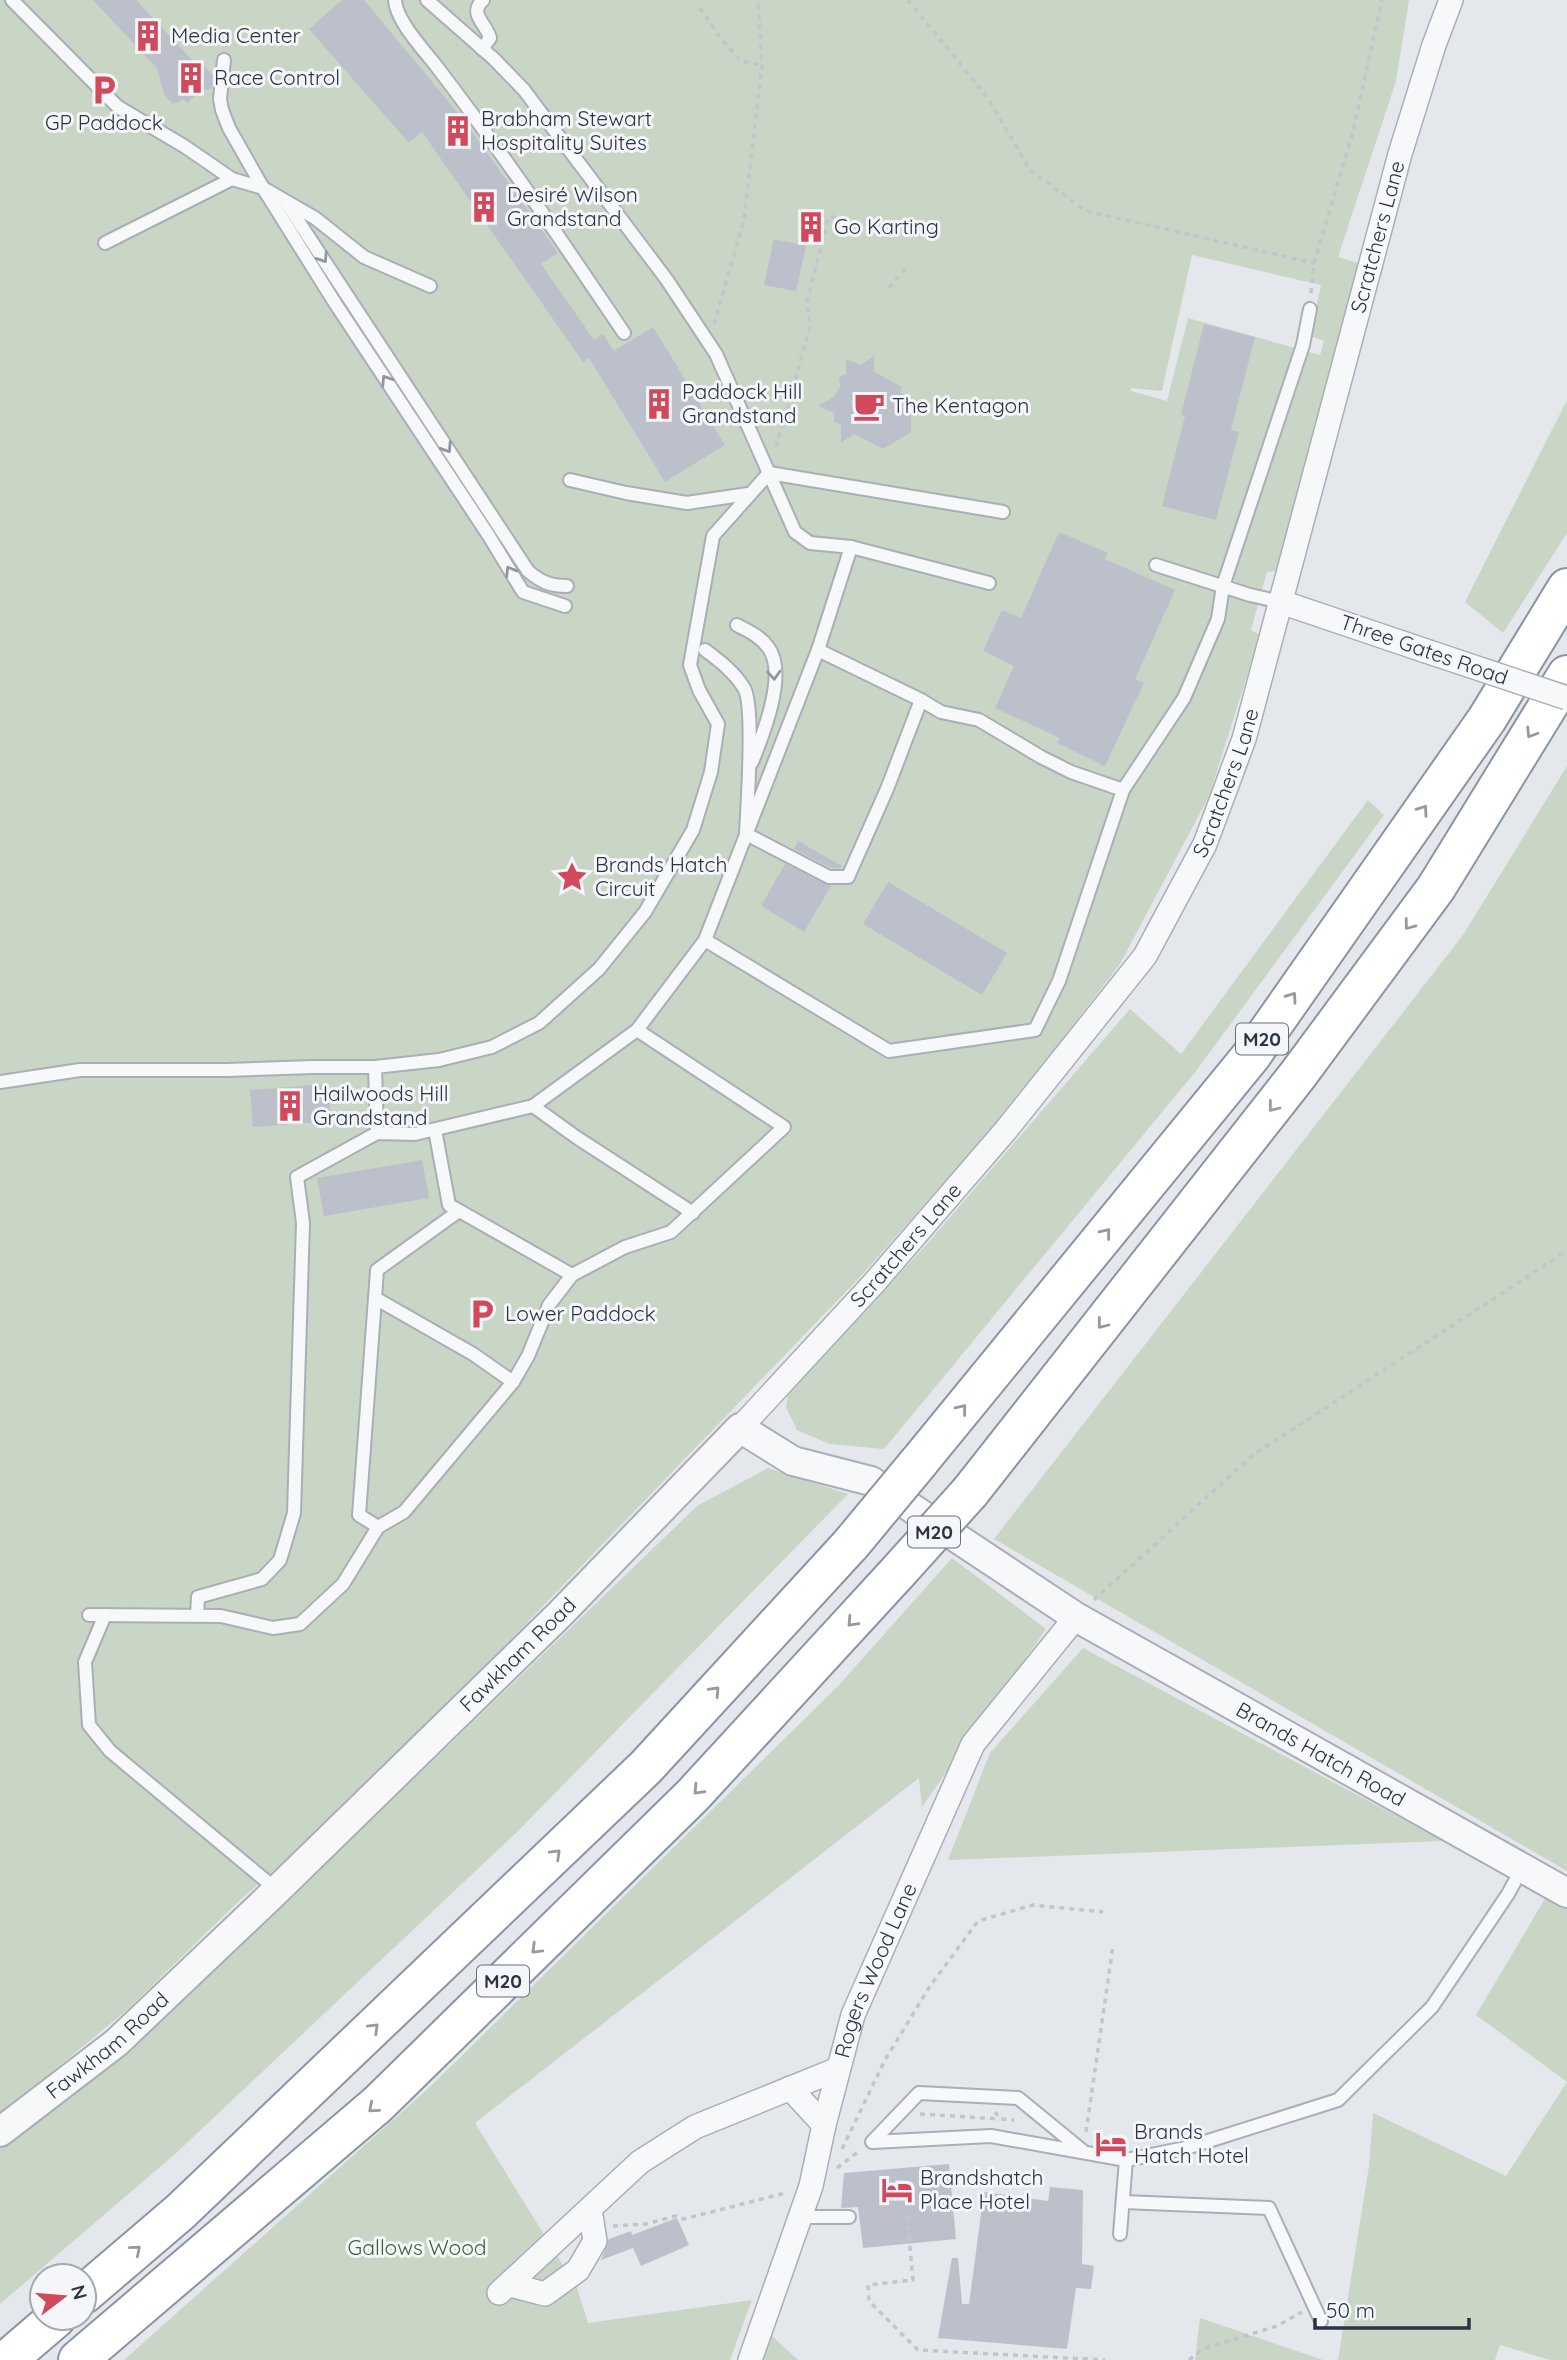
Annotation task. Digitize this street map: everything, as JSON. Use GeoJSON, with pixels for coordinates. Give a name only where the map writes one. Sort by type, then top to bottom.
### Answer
{"type":"FeatureCollection","features":[{"type":"Feature","properties":{"kind":"highway","name":"M20"},"geometry":{"type":"LineString","coordinates":[[98,2282],[190,2203],[646,1767],[851,1544],[1251,1056],[1487,719],[1567,587]]}},
{"type":"Feature","properties":{"kind":"highway","name":"M20"},"geometry":{"type":"LineString","coordinates":[[78,2360],[378,2104],[693,1795],[970,1492],[1297,1076],[1436,888],[1567,675]]}},
{"type":"Feature","properties":{"kind":"highway"},"geometry":{"type":"LineString","coordinates":[[7,2360],[40,2332]]}},
{"type":"Feature","properties":{"kind":"street","name":"Scratchers Lane"},"geometry":{"type":"LineString","coordinates":[[740,1428],[874,1283],[1006,1130],[1145,956],[1205,844],[1244,740],[1401,154],[1434,45],[1451,0]]}},
{"type":"Feature","properties":{"kind":"street","name":"Three Gates Road"},"geometry":{"type":"LineString","coordinates":[[1281,602],[1567,698]]}},
{"type":"Feature","properties":{"kind":"street"},"geometry":{"type":"LineString","coordinates":[[740,1428],[793,1461],[871,1481],[1076,1617]]}},
{"type":"Feature","properties":{"kind":"street","name":"Fawkham Road"},"geometry":{"type":"LineString","coordinates":[[0,2132],[116,2043],[277,1890],[550,1623],[740,1428]]}},
{"type":"Feature","properties":{"kind":"street","name":"Brands Hatch Road"},"geometry":{"type":"LineString","coordinates":[[1076,1617],[1567,1893]]}},
{"type":"Feature","properties":{"kind":"street","name":"Rogers Wood Lane"},"geometry":{"type":"LineString","coordinates":[[750,2360],[811,2186],[853,2015],[973,1744],[1076,1617]]}},
{"type":"Feature","properties":{"kind":"street"},"geometry":{"type":"LineString","coordinates":[[591,2218],[595,2241],[578,2270],[545,2294],[504,2289],[591,2218],[640,2162],[695,2127],[838,2068]]}},
{"type":"Feature","properties":{"kind":"street"},"geometry":{"type":"LineString","coordinates":[[790,2088],[824,2126]]}},
{"type":"Feature","properties":{"kind":"lane"},"geometry":{"type":"LineString","coordinates":[[12,0],[118,107],[184,146],[232,179],[263,188],[315,218],[364,257],[430,286]]}},
{"type":"Feature","properties":{"kind":"lane"},"geometry":{"type":"LineString","coordinates":[[395,0],[411,34],[499,150],[624,333]]}},
{"type":"Feature","properties":{"kind":"lane"},"geometry":{"type":"LineString","coordinates":[[427,0],[516,81],[550,122],[667,280],[709,342],[737,396],[788,519],[800,537],[810,543],[850,547],[989,583]]}},
{"type":"Feature","properties":{"kind":"lane"},"geometry":{"type":"LineString","coordinates":[[482,49],[490,38],[476,12],[477,6],[483,0]]}},
{"type":"Feature","properties":{"kind":"lane"},"geometry":{"type":"LineString","coordinates":[[224,60],[220,99],[222,110],[229,128],[263,188],[523,592],[565,606]]}},
{"type":"Feature","properties":{"kind":"lane"},"geometry":{"type":"LineString","coordinates":[[105,243],[232,179]]}},
{"type":"Feature","properties":{"kind":"lane"},"geometry":{"type":"LineString","coordinates":[[285,201],[528,571],[541,582],[567,586]]}},
{"type":"Feature","properties":{"kind":"lane"},"geometry":{"type":"LineString","coordinates":[[705,940],[889,1051],[1035,1030],[1059,981],[1123,790],[1184,698],[1218,619],[1223,586],[1303,345],[1310,309]]}},
{"type":"Feature","properties":{"kind":"lane"},"geometry":{"type":"LineString","coordinates":[[0,1082],[80,1070],[374,1067],[439,1060],[492,1047],[539,1023],[599,969],[645,912],[693,830],[711,772],[718,724],[699,690],[690,665],[713,536],[769,472]]}},
{"type":"Feature","properties":{"kind":"lane"},"geometry":{"type":"LineString","coordinates":[[769,472],[1003,512]]}},
{"type":"Feature","properties":{"kind":"lane"},"geometry":{"type":"LineString","coordinates":[[570,480],[687,503],[748,494]]}},
{"type":"Feature","properties":{"kind":"lane"},"geometry":{"type":"LineString","coordinates":[[197,1615],[198,1597],[262,1579],[280,1560],[294,1513],[303,1223],[297,1177],[377,1133],[435,1130],[533,1106],[637,1030],[705,940],[818,650],[850,547]]}},
{"type":"Feature","properties":{"kind":"lane"},"geometry":{"type":"LineString","coordinates":[[1156,565],[1281,602]]}},
{"type":"Feature","properties":{"kind":"lane"},"geometry":{"type":"LineString","coordinates":[[737,625],[757,636],[770,648],[776,678],[768,720],[748,772]]}},
{"type":"Feature","properties":{"kind":"lane"},"geometry":{"type":"LineString","coordinates":[[705,650],[726,665],[746,690],[749,732],[746,834]]}},
{"type":"Feature","properties":{"kind":"lane"},"geometry":{"type":"LineString","coordinates":[[818,650],[941,712],[979,720],[1041,757],[1080,776],[1123,790]]}},
{"type":"Feature","properties":{"kind":"lane"},"geometry":{"type":"LineString","coordinates":[[746,834],[829,877],[848,877],[887,789],[921,700]]}},
{"type":"Feature","properties":{"kind":"lane"},"geometry":{"type":"LineString","coordinates":[[89,1615],[221,1616],[273,1628],[300,1624],[343,1584],[377,1527],[404,1512],[513,1382],[528,1356],[549,1305],[572,1275],[625,1247],[671,1232],[783,1127],[637,1030]]}},
{"type":"Feature","properties":{"kind":"lane"},"geometry":{"type":"LineString","coordinates":[[374,1067],[377,1133]]}},
{"type":"Feature","properties":{"kind":"lane"},"geometry":{"type":"LineString","coordinates":[[533,1106],[693,1213]]}},
{"type":"Feature","properties":{"kind":"lane"},"geometry":{"type":"LineString","coordinates":[[435,1130],[449,1205],[572,1275]]}},
{"type":"Feature","properties":{"kind":"lane"},"geometry":{"type":"LineString","coordinates":[[377,1527],[359,1515],[377,1270],[459,1211]]}},
{"type":"Feature","properties":{"kind":"lane"},"geometry":{"type":"LineString","coordinates":[[375,1298],[472,1354],[513,1382]]}},
{"type":"Feature","properties":{"kind":"lane"},"geometry":{"type":"LineString","coordinates":[[105,1615],[85,1662],[89,1725],[110,1751],[277,1890]]}},
{"type":"Feature","properties":{"kind":"lane"},"geometry":{"type":"LineString","coordinates":[[872,2142],[991,2136],[1126,2160],[1186,2148],[1339,2100],[1432,2007],[1508,1894],[1522,1868]]}},
{"type":"Feature","properties":{"kind":"lane"},"geometry":{"type":"LineString","coordinates":[[872,2142],[919,2093],[1018,2098],[1084,2152]]}},
{"type":"Feature","properties":{"kind":"lane"},"geometry":{"type":"LineString","coordinates":[[1120,2234],[1126,2160]]}},
{"type":"Feature","properties":{"kind":"lane"},"geometry":{"type":"LineString","coordinates":[[1123,2202],[1269,2208],[1321,2321]]}},
{"type":"Feature","properties":{"kind":"lane"},"geometry":{"type":"LineString","coordinates":[[800,2217],[849,2217]]}},
{"type":"Feature","properties":{"kind":"path"},"geometry":{"type":"LineString","coordinates":[[709,342],[744,220],[762,65],[758,0]]}},
{"type":"Feature","properties":{"kind":"path"},"geometry":{"type":"LineString","coordinates":[[908,0],[988,98],[1030,170],[1086,211],[1314,263]]}},
{"type":"Feature","properties":{"kind":"path"},"geometry":{"type":"LineString","coordinates":[[1310,309],[1314,263],[1352,136],[1382,0]]}},
{"type":"Feature","properties":{"kind":"path"},"geometry":{"type":"LineString","coordinates":[[700,8],[722,40],[741,61],[762,65]]}},
{"type":"Feature","properties":{"kind":"path"},"geometry":{"type":"LineString","coordinates":[[769,472],[810,327],[807,301],[825,229],[829,216],[843,219]]}},
{"type":"Feature","properties":{"kind":"path"},"geometry":{"type":"LineString","coordinates":[[889,288],[906,268]]}},
{"type":"Feature","properties":{"kind":"path"},"geometry":{"type":"LineString","coordinates":[[1076,1617],[1253,1455],[1567,1251]]}},
{"type":"Feature","properties":{"kind":"path"},"geometry":{"type":"LineString","coordinates":[[842,2148],[885,2060],[930,1986],[978,1920],[1033,1905],[1103,1912]]}},
{"type":"Feature","properties":{"kind":"path"},"geometry":{"type":"LineString","coordinates":[[1084,2152],[1112,1946]]}},
{"type":"Feature","properties":{"kind":"path"},"geometry":{"type":"LineString","coordinates":[[836,2161],[830,2174],[872,2142]]}},
{"type":"Feature","properties":{"kind":"path"},"geometry":{"type":"LineString","coordinates":[[591,2218],[646,2224],[677,2216],[684,2219],[811,2186]]}},
{"type":"Feature","properties":{"kind":"path"},"geometry":{"type":"LineString","coordinates":[[907,2216],[913,2280],[868,2285],[869,2301],[918,2350],[1010,2358],[1105,2360]]}},
{"type":"Feature","properties":{"kind":"path"},"geometry":{"type":"LineString","coordinates":[[1189,2360],[1203,2349],[1277,2326],[1302,2312],[1310,2298]]}},
{"type":"Feature","properties":{"kind":"path"},"geometry":{"type":"LineString","coordinates":[[985,2360],[989,2355]]}},
{"type":"Feature","properties":{"kind":"green space","name":"Brands Hatch Circuit"},"geometry":{"type":"Polygon","coordinates":[[[0,0],[1409,0],[1396,81],[1338,257],[1366,265],[1286,555],[1277,571],[1267,572],[1251,630],[1260,635],[1209,796],[1120,964],[1067,1033],[1057,1054],[1049,1057],[1012,1106],[860,1277],[357,1799],[240,1900],[127,2010],[0,2115],[0,0]],[[1192,255],[1162,391],[1131,388],[1131,391],[1167,401],[1188,318],[1320,355],[1324,341],[1310,336],[1321,285],[1192,255]]]}},
{"type":"Feature","properties":{"kind":"green space"},"geometry":{"type":"Polygon","coordinates":[[[1567,400],[1567,533],[1503,633],[1465,602],[1567,400]]]}},
{"type":"Feature","properties":{"kind":"green space"},"geometry":{"type":"Polygon","coordinates":[[[1567,766],[1567,1871],[994,1539],[1463,935],[1567,766]]]}},
{"type":"Feature","properties":{"kind":"green space"},"geometry":{"type":"Polygon","coordinates":[[[1368,800],[1384,815],[1196,1071],[884,1449],[830,1444],[797,1430],[786,1407],[789,1387],[847,1331],[926,1245],[1130,1009],[1181,1054],[1368,800]]]}},
{"type":"Feature","properties":{"kind":"green space"},"geometry":{"type":"Polygon","coordinates":[[[768,1468],[848,1494],[518,1831],[174,2155],[49,2262],[28,2262],[28,2280],[0,2304],[0,2143],[248,1939],[697,1506],[768,1468]]]}},
{"type":"Feature","properties":{"kind":"green space","name":"Gallows Wood"},"geometry":{"type":"Polygon","coordinates":[[[952,1558],[1046,1629],[922,1807],[919,1778],[475,2123],[577,2288],[588,2323],[752,2300],[730,2360],[124,2360],[431,2086],[839,1685],[952,1558]]]}},
{"type":"Feature","properties":{"kind":"green space"},"geometry":{"type":"Polygon","coordinates":[[[1083,1648],[1443,1841],[948,1860],[990,1753],[1083,1648]]]}},
{"type":"Feature","properties":{"kind":"green space"},"geometry":{"type":"Polygon","coordinates":[[[1546,1897],[1567,1909],[1567,2082],[1476,2015],[1546,1897]]]}},
{"type":"Feature","properties":{"kind":"green space"},"geometry":{"type":"Polygon","coordinates":[[[1567,2082],[1567,2360],[1550,2360],[1500,2345],[1495,2360],[1338,2360],[1369,2166],[1373,2113],[1506,2176],[1567,2082]]]}},
{"type":"Feature","properties":{"kind":"green space"},"geometry":{"type":"Polygon","coordinates":[[[1200,2318],[1323,2360],[1195,2360],[1200,2318]]]}},
{"type":"Feature","properties":{"kind":"green space"},"geometry":{"type":"Polygon","coordinates":[[[770,2334],[798,2360],[764,2360],[770,2334]]]}},
{"type":"Feature","properties":{"kind":"building"},"geometry":{"type":"Polygon","coordinates":[[[93,0],[136,0],[193,61],[202,64],[214,76],[212,88],[199,92],[187,103],[184,99],[173,104],[164,94],[157,68],[93,0]]]}},
{"type":"Feature","properties":{"kind":"building"},"geometry":{"type":"Polygon","coordinates":[[[342,0],[364,0],[463,119],[558,253],[541,264],[594,340],[603,334],[614,351],[653,327],[725,445],[665,482],[589,358],[583,362],[422,132],[409,143],[309,29],[342,0]]]}},
{"type":"Feature","properties":{"kind":"building"},"geometry":{"type":"Polygon","coordinates":[[[774,239],[806,246],[796,291],[764,285],[774,239]]]}},
{"type":"Feature","properties":{"kind":"building"},"geometry":{"type":"Polygon","coordinates":[[[1204,324],[1255,337],[1231,430],[1239,432],[1216,520],[1162,506],[1185,416],[1181,415],[1204,324]]]}},
{"type":"Feature","properties":{"kind":"building","name":"The Kentagon"},"geometry":{"type":"Polygon","coordinates":[[[874,356],[874,372],[902,387],[900,393],[910,398],[911,432],[883,449],[854,434],[841,443],[841,425],[834,422],[834,413],[818,406],[834,397],[840,386],[839,378],[846,374],[846,359],[860,365],[874,356]]]}},
{"type":"Feature","properties":{"kind":"building"},"geometry":{"type":"Polygon","coordinates":[[[1059,532],[1108,553],[1105,559],[1175,590],[1135,679],[1144,683],[1105,766],[1057,743],[1060,738],[995,708],[1014,666],[983,651],[1002,610],[1021,618],[1059,532]]]}},
{"type":"Feature","properties":{"kind":"building"},"geometry":{"type":"Polygon","coordinates":[[[798,841],[842,866],[841,868],[831,868],[794,849],[798,841]]]}},
{"type":"Feature","properties":{"kind":"building"},"geometry":{"type":"Polygon","coordinates":[[[785,864],[831,886],[804,932],[761,906],[785,864]]]}},
{"type":"Feature","properties":{"kind":"building"},"geometry":{"type":"Polygon","coordinates":[[[888,882],[1007,953],[982,995],[863,924],[888,882]]]}},
{"type":"Feature","properties":{"kind":"building","name":"Hailwoods Hill Grandstand"},"geometry":{"type":"Polygon","coordinates":[[[328,1084],[331,1121],[253,1127],[250,1090],[328,1084]]]}},
{"type":"Feature","properties":{"kind":"building"},"geometry":{"type":"Polygon","coordinates":[[[422,1160],[429,1198],[324,1216],[317,1178],[422,1160]]]}},
{"type":"Feature","properties":{"kind":"building","name":"Brandshatch Place Hotel"},"geometry":{"type":"Polygon","coordinates":[[[949,2164],[956,2239],[863,2248],[858,2207],[841,2208],[844,2173],[949,2164]]]}},
{"type":"Feature","properties":{"kind":"building"},"geometry":{"type":"Polygon","coordinates":[[[1050,2187],[1083,2190],[1082,2264],[1094,2266],[1091,2289],[1076,2288],[1067,2349],[938,2338],[952,2258],[958,2258],[962,2304],[969,2304],[984,2192],[1048,2201],[1050,2187]]]}},
{"type":"Feature","properties":{"kind":"building"},"geometry":{"type":"Polygon","coordinates":[[[677,2218],[689,2245],[641,2266],[633,2248],[601,2260],[609,2239],[631,2231],[632,2235],[677,2218]]]}},
{"type":"Feature","properties":{"kind":"place","name":"Media Center"},"geometry":{"type":"Point","coordinates":[148,36]}},
{"type":"Feature","properties":{"kind":"place","name":"Race Control"},"geometry":{"type":"Point","coordinates":[191,78]}},
{"type":"Feature","properties":{"kind":"place","name":"GP Paddock"},"geometry":{"type":"Point","coordinates":[104,90]}},
{"type":"Feature","properties":{"kind":"place","name":"Brabham Stewart Hospitality Suites"},"geometry":{"type":"Point","coordinates":[458,131]}},
{"type":"Feature","properties":{"kind":"place","name":"Desiré Wilson Grandstand"},"geometry":{"type":"Point","coordinates":[484,207]}},
{"type":"Feature","properties":{"kind":"place","name":"Go Karting"},"geometry":{"type":"Point","coordinates":[811,227]}},
{"type":"Feature","properties":{"kind":"place","name":"Paddock Hill Grandstand"},"geometry":{"type":"Point","coordinates":[659,404]}},
{"type":"Feature","properties":{"kind":"place","name":"The Kentagon"},"geometry":{"type":"Point","coordinates":[869,406]}},
{"type":"Feature","properties":{"kind":"place","name":"Brands Hatch Circuit"},"geometry":{"type":"Point","coordinates":[572,877]}},
{"type":"Feature","properties":{"kind":"place","name":"Hailwoods Hill Grandstand"},"geometry":{"type":"Point","coordinates":[290,1106]}},
{"type":"Feature","properties":{"kind":"place","name":"Lower Paddock"},"geometry":{"type":"Point","coordinates":[482,1314]}},
{"type":"Feature","properties":{"kind":"place","name":"Brands Hatch Hotel"},"geometry":{"type":"Point","coordinates":[1111,2144]}},
{"type":"Feature","properties":{"kind":"place","name":"Brandshatch Place Hotel"},"geometry":{"type":"Point","coordinates":[897,2190]}}]}
